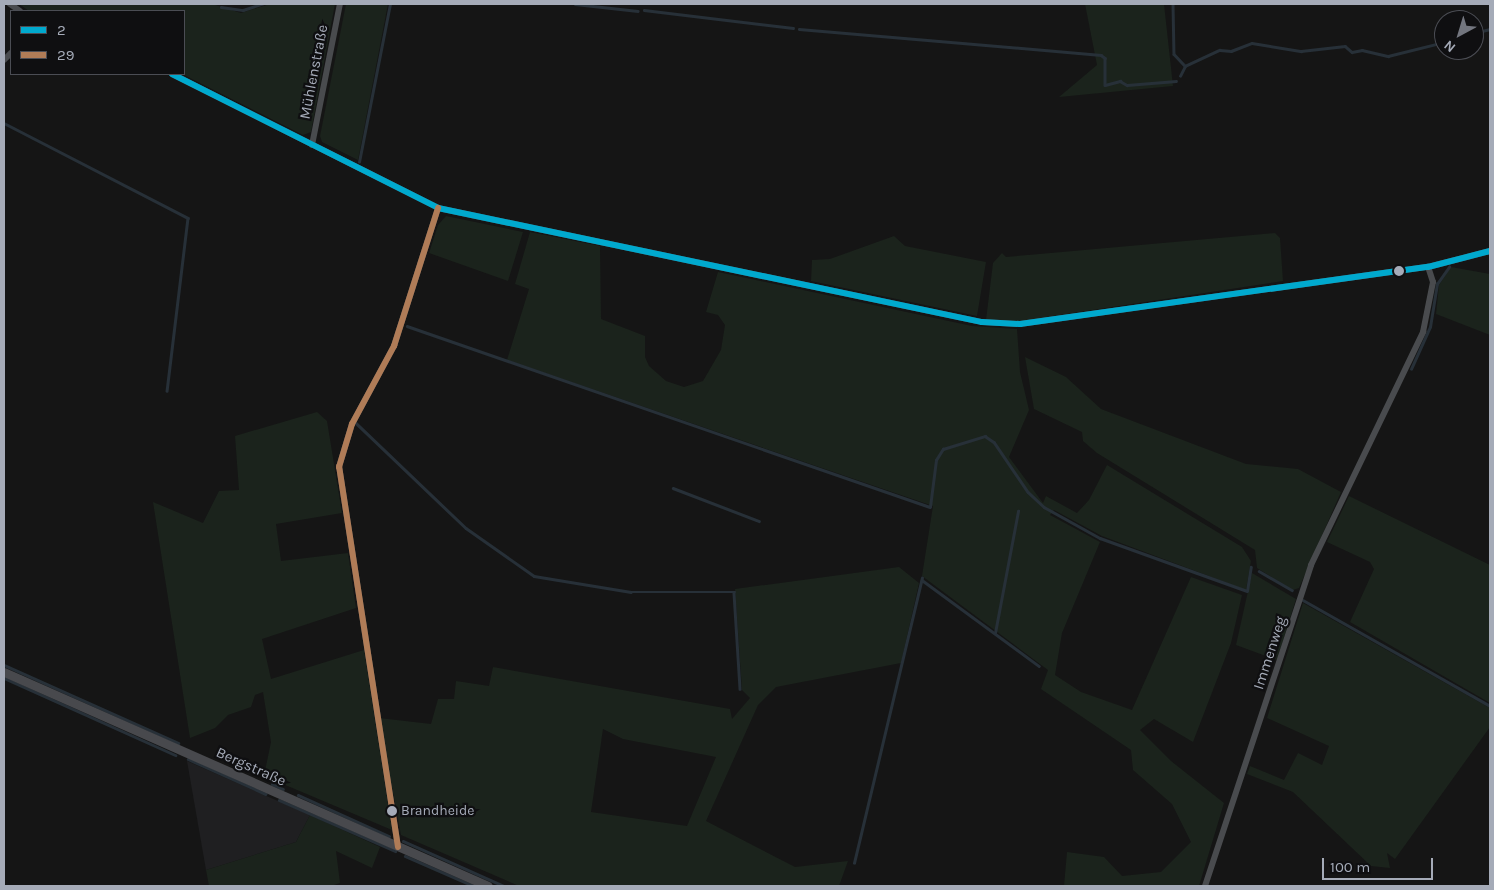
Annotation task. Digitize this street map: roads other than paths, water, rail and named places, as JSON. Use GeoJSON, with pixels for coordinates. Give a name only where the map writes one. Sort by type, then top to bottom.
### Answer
{"type":"FeatureCollection","features":[{"type":"Feature","properties":{"kind":"street","name":"Mühlenstraße"},"geometry":{"type":"LineString","coordinates":[[312,145],[340,4]]}},
{"type":"Feature","properties":{"kind":"street"},"geometry":{"type":"LineString","coordinates":[[174,75],[438,208],[982,322],[1020,324],[1428,268],[1490,250]]}},
{"type":"Feature","properties":{"kind":"street"},"geometry":{"type":"LineString","coordinates":[[398,847],[339,467],[352,424],[394,346],[438,208]]}},
{"type":"Feature","properties":{"kind":"street","name":"Immenweg"},"geometry":{"type":"LineString","coordinates":[[1205,886],[1311,565],[1423,332],[1433,282],[1428,268]]}},
{"type":"Feature","properties":{"kind":"street","name":"Bergstraße"},"geometry":{"type":"LineString","coordinates":[[4,672],[488,886]]}},
{"type":"Feature","properties":{"kind":"waterway"},"geometry":{"type":"LineString","coordinates":[[221,7],[243,10],[262,4]]}},
{"type":"Feature","properties":{"kind":"waterway"},"geometry":{"type":"LineString","coordinates":[[359,162],[390,4]]}},
{"type":"Feature","properties":{"kind":"waterway"},"geometry":{"type":"LineString","coordinates":[[575,4],[638,11]]}},
{"type":"Feature","properties":{"kind":"waterway"},"geometry":{"type":"LineString","coordinates":[[1173,4],[1174,54],[1185,66]]}},
{"type":"Feature","properties":{"kind":"waterway"},"geometry":{"type":"LineString","coordinates":[[644,10],[793,28]]}},
{"type":"Feature","properties":{"kind":"waterway"},"geometry":{"type":"LineString","coordinates":[[799,29],[1101,55],[1105,58],[1105,85],[1120,81],[1127,85],[1176,81]]}},
{"type":"Feature","properties":{"kind":"waterway"},"geometry":{"type":"LineString","coordinates":[[1484,30],[1490,29]]}},
{"type":"Feature","properties":{"kind":"waterway"},"geometry":{"type":"LineString","coordinates":[[1185,66],[1220,50],[1231,51],[1252,43],[1301,51],[1345,46],[1352,52],[1362,50],[1388,56],[1434,44]]}},
{"type":"Feature","properties":{"kind":"waterway"},"geometry":{"type":"LineString","coordinates":[[1180,76],[1185,66]]}},
{"type":"Feature","properties":{"kind":"waterway"},"geometry":{"type":"LineString","coordinates":[[4,123],[188,218],[167,391]]}},
{"type":"Feature","properties":{"kind":"waterway"},"geometry":{"type":"LineString","coordinates":[[1411,369],[1430,327],[1437,284],[1449,267]]}},
{"type":"Feature","properties":{"kind":"waterway"},"geometry":{"type":"LineString","coordinates":[[407,326],[930,507],[936,460],[943,449],[985,436],[994,442],[1028,492],[1044,507],[1100,538],[1247,591],[1251,567]]}},
{"type":"Feature","properties":{"kind":"waterway"},"geometry":{"type":"LineString","coordinates":[[356,423],[466,528],[534,576],[631,592],[735,592]]}},
{"type":"Feature","properties":{"kind":"waterway"},"geometry":{"type":"LineString","coordinates":[[673,488],[759,521]]}},
{"type":"Feature","properties":{"kind":"waterway"},"geometry":{"type":"LineString","coordinates":[[995,633],[1018,511]]}},
{"type":"Feature","properties":{"kind":"waterway"},"geometry":{"type":"LineString","coordinates":[[1259,571],[1292,590]]}},
{"type":"Feature","properties":{"kind":"waterway"},"geometry":{"type":"LineString","coordinates":[[854,863],[922,578]]}},
{"type":"Feature","properties":{"kind":"waterway"},"geometry":{"type":"LineString","coordinates":[[922,580],[1039,666]]}},
{"type":"Feature","properties":{"kind":"waterway"},"geometry":{"type":"LineString","coordinates":[[734,593],[740,689]]}},
{"type":"Feature","properties":{"kind":"waterway"},"geometry":{"type":"LineString","coordinates":[[1303,600],[1490,706]]}},
{"type":"Feature","properties":{"kind":"waterway"},"geometry":{"type":"LineString","coordinates":[[4,665],[178,743]]}},
{"type":"Feature","properties":{"kind":"waterway"},"geometry":{"type":"LineString","coordinates":[[4,678],[175,755]]}},
{"type":"Feature","properties":{"kind":"waterway"},"geometry":{"type":"LineString","coordinates":[[188,759],[266,794]]}},
{"type":"Feature","properties":{"kind":"waterway"},"geometry":{"type":"LineString","coordinates":[[272,784],[283,789]]}},
{"type":"Feature","properties":{"kind":"waterway"},"geometry":{"type":"LineString","coordinates":[[298,795],[389,836]]}},
{"type":"Feature","properties":{"kind":"waterway"},"geometry":{"type":"LineString","coordinates":[[279,800],[395,851]]}},
{"type":"Feature","properties":{"kind":"waterway"},"geometry":{"type":"LineString","coordinates":[[403,841],[504,886]]}},
{"type":"Feature","properties":{"kind":"waterway"},"geometry":{"type":"LineString","coordinates":[[405,856],[474,886]]}},
{"type":"Feature","properties":{"kind":"place","name":"Brandheide"},"geometry":{"type":"Point","coordinates":[392,811]}}]}
